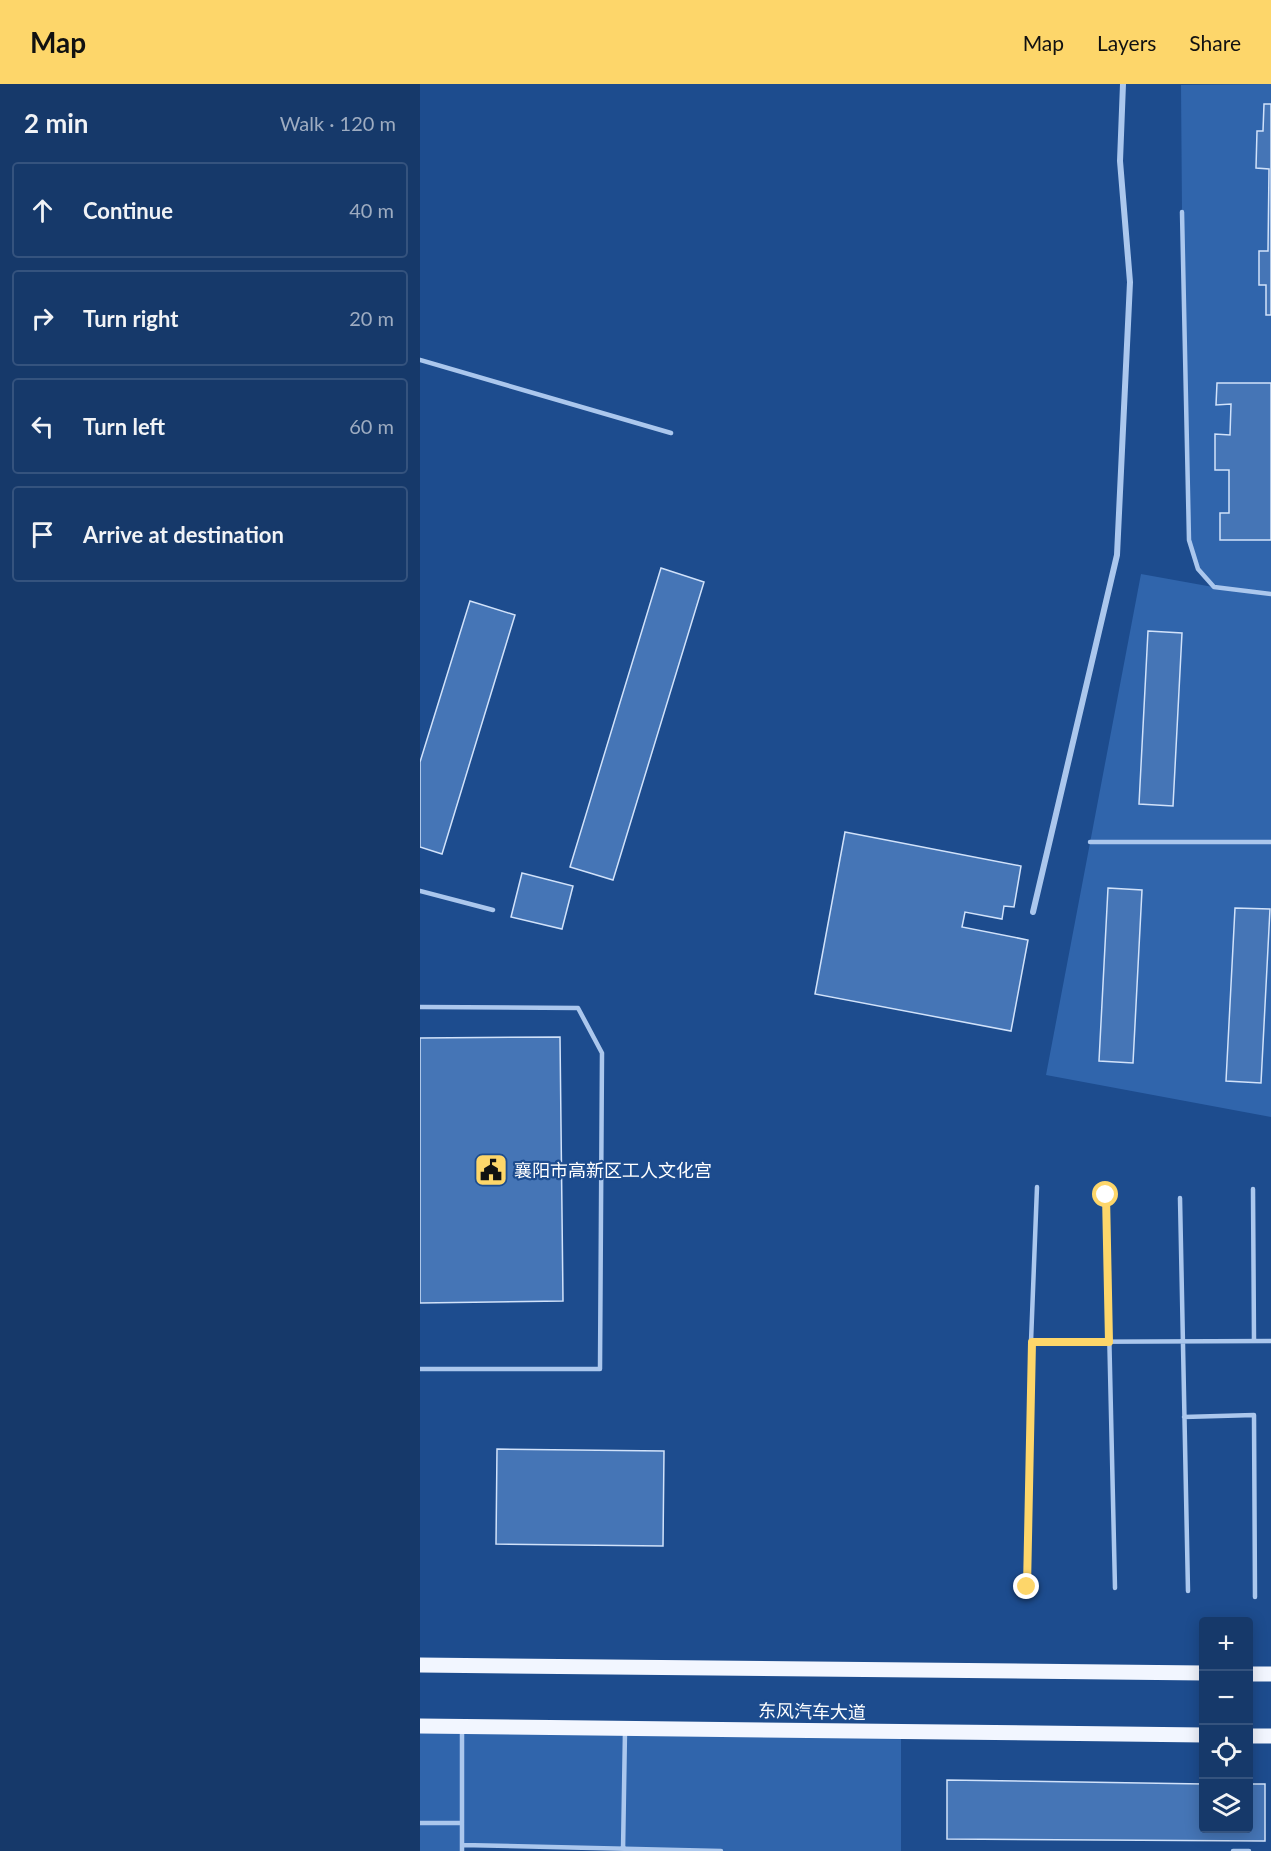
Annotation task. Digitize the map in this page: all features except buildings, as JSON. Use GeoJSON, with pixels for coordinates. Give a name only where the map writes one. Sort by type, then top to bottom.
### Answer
{"type":"FeatureCollection","features":[{"type":"Feature","properties":{"kind":"main road"},"geometry":{"type":"LineString","coordinates":[[420,1665],[1199,1673]]}},
{"type":"Feature","properties":{"kind":"main road"},"geometry":{"type":"LineString","coordinates":[[1253,1674],[1271,1674]]}},
{"type":"Feature","properties":{"kind":"main road","name":"东风汽车大道"},"geometry":{"type":"LineString","coordinates":[[420,1725],[1199,1735]]}},
{"type":"Feature","properties":{"kind":"main road"},"geometry":{"type":"LineString","coordinates":[[1253,1736],[1271,1736]]}},
{"type":"Feature","properties":{"kind":"street"},"geometry":{"type":"LineString","coordinates":[[1033,912],[1118,555],[1130,282],[1120,161],[1123,84]]}},
{"type":"Feature","properties":{"kind":"lane"},"geometry":{"type":"LineString","coordinates":[[1182,212],[1189,540],[1198,569],[1214,587],[1271,594]]}},
{"type":"Feature","properties":{"kind":"lane"},"geometry":{"type":"LineString","coordinates":[[420,360],[671,433]]}},
{"type":"Feature","properties":{"kind":"lane"},"geometry":{"type":"LineString","coordinates":[[1090,842],[1271,842]]}},
{"type":"Feature","properties":{"kind":"lane"},"geometry":{"type":"LineString","coordinates":[[420,891],[493,910]]}},
{"type":"Feature","properties":{"kind":"lane"},"geometry":{"type":"LineString","coordinates":[[420,1007],[578,1008],[602,1053],[602,1065],[600,1370],[420,1369]]}},
{"type":"Feature","properties":{"kind":"lane"},"geometry":{"type":"LineString","coordinates":[[1027,1587],[1037,1187]]}},
{"type":"Feature","properties":{"kind":"lane"},"geometry":{"type":"LineString","coordinates":[[1253,1188],[1254,1341]]}},
{"type":"Feature","properties":{"kind":"lane"},"geometry":{"type":"LineString","coordinates":[[1106,1195],[1115,1588]]}},
{"type":"Feature","properties":{"kind":"lane"},"geometry":{"type":"LineString","coordinates":[[1180,1198],[1188,1591]]}},
{"type":"Feature","properties":{"kind":"lane"},"geometry":{"type":"LineString","coordinates":[[1032,1342],[1271,1341]]}},
{"type":"Feature","properties":{"kind":"lane"},"geometry":{"type":"LineString","coordinates":[[1184,1417],[1254,1415],[1255,1597]]}},
{"type":"Feature","properties":{"kind":"lane"},"geometry":{"type":"LineString","coordinates":[[462,1726],[462,1848],[721,1851]]}},
{"type":"Feature","properties":{"kind":"lane"},"geometry":{"type":"LineString","coordinates":[[623,1850],[625,1728]]}},
{"type":"Feature","properties":{"kind":"lane"},"geometry":{"type":"LineString","coordinates":[[420,1823],[462,1823]]}},
{"type":"Feature","properties":{"kind":"lane"},"geometry":{"type":"LineString","coordinates":[[1233,1851],[1249,1851]]}},
{"type":"Feature","properties":{"kind":"shaded area"},"geometry":{"type":"Polygon","coordinates":[[[1271,84],[1271,1117],[1046,1075],[1141,574],[1213,587],[1198,569],[1189,540],[1181,85],[1271,84]]]}},
{"type":"Feature","properties":{"kind":"shaded area"},"geometry":{"type":"Polygon","coordinates":[[[420,1726],[901,1731],[901,1851],[721,1851],[462,1845],[462,1851],[420,1851],[420,1726]]]}},
{"type":"Feature","properties":{"kind":"place","name":"襄阳市高新区工人文化宫"},"geometry":{"type":"Point","coordinates":[491,1170]}},
{"type":"Feature","properties":{"kind":"route"},"geometry":{"type":"LineString","coordinates":[[1027,1587],[1032,1342],[1109,1342],[1106,1195]]}}]}
